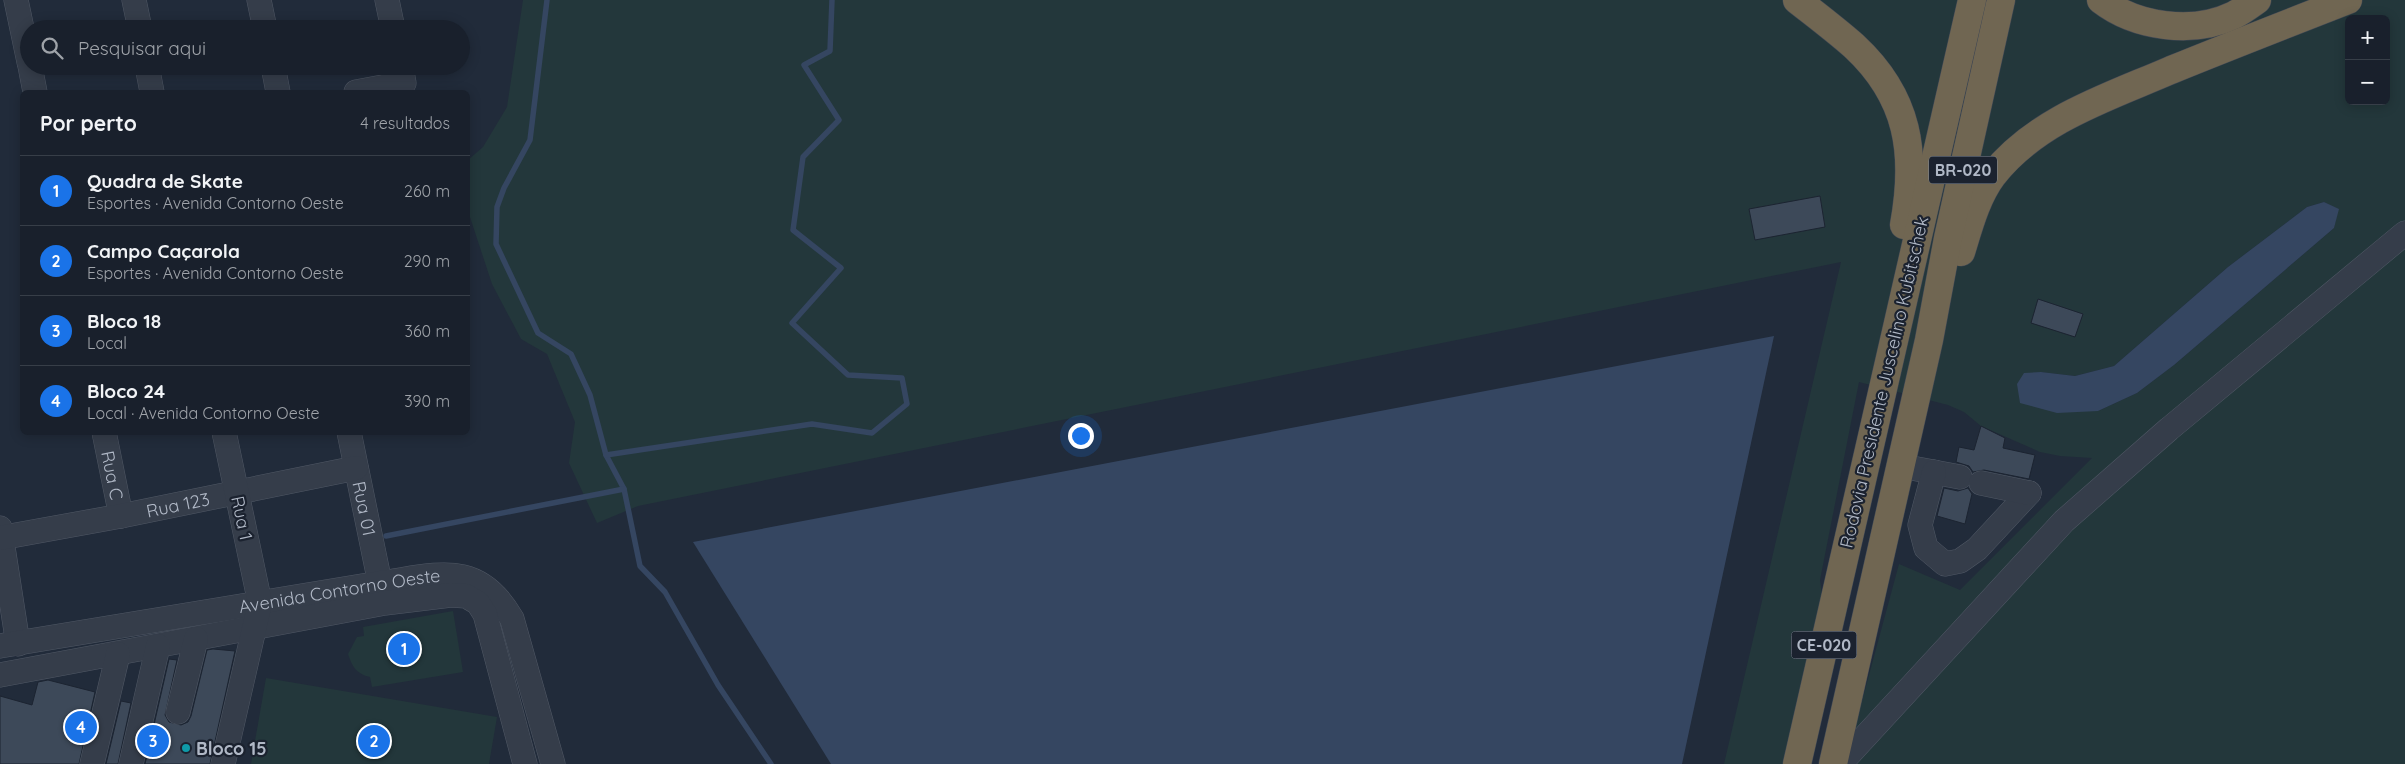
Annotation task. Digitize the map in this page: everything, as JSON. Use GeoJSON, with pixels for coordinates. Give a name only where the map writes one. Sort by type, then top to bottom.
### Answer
{"type":"FeatureCollection","features":[{"type":"Feature","properties":{"kind":"highway"},"geometry":{"type":"LineString","coordinates":[[1797,0],[1854,46],[1874,68],[1886,85],[1901,113],[1908,140],[1909,168],[1909,200],[1899,260],[1898,284],[1903,299]]}},
{"type":"Feature","properties":{"kind":"highway","name":"Rodovia Presidente Juscelino Kubitschek"},"geometry":{"type":"LineString","coordinates":[[1797,764],[1972,0]]}},
{"type":"Feature","properties":{"kind":"highway","name":"Rodovia Presidente Juscelino Kubitschek"},"geometry":{"type":"LineString","coordinates":[[1833,764],[1929,340],[1948,238],[2001,0]]}},
{"type":"Feature","properties":{"kind":"highway"},"geometry":{"type":"LineString","coordinates":[[2101,0],[2115,11],[2140,21],[2192,26],[2234,15],[2257,0]]}},
{"type":"Feature","properties":{"kind":"highway"},"geometry":{"type":"LineString","coordinates":[[1929,340],[1956,271],[1977,203],[1993,176],[2015,152],[2047,127],[2075,112],[2251,37],[2348,0]]}},
{"type":"Feature","properties":{"kind":"street"},"geometry":{"type":"LineString","coordinates":[[16,0],[20,20]]}},
{"type":"Feature","properties":{"kind":"street"},"geometry":{"type":"LineString","coordinates":[[134,0],[138,20]]}},
{"type":"Feature","properties":{"kind":"street"},"geometry":{"type":"LineString","coordinates":[[259,0],[263,20]]}},
{"type":"Feature","properties":{"kind":"street"},"geometry":{"type":"LineString","coordinates":[[387,0],[391,20]]}},
{"type":"Feature","properties":{"kind":"street"},"geometry":{"type":"LineString","coordinates":[[32,75],[35,90]]}},
{"type":"Feature","properties":{"kind":"street"},"geometry":{"type":"LineString","coordinates":[[149,75],[152,90]]}},
{"type":"Feature","properties":{"kind":"street"},"geometry":{"type":"LineString","coordinates":[[275,75],[278,90]]}},
{"type":"Feature","properties":{"kind":"street"},"geometry":{"type":"LineString","coordinates":[[367,90],[404,83],[403,75]]}},
{"type":"Feature","properties":{"kind":"street"},"geometry":{"type":"LineString","coordinates":[[1840,764],[2064,521],[2177,422],[2405,233]]}},
{"type":"Feature","properties":{"kind":"street","name":"Rua C"},"geometry":{"type":"LineString","coordinates":[[105,435],[121,516]]}},
{"type":"Feature","properties":{"kind":"street","name":"Rua 1"},"geometry":{"type":"LineString","coordinates":[[225,435],[260,603]]}},
{"type":"Feature","properties":{"kind":"street","name":"Rua 01"},"geometry":{"type":"LineString","coordinates":[[349,435],[380,583]]}},
{"type":"Feature","properties":{"kind":"street"},"geometry":{"type":"LineString","coordinates":[[1901,466],[1934,472],[2029,493],[1977,550],[1960,561],[1945,564],[1926,548],[1920,525],[1934,472]]}},
{"type":"Feature","properties":{"kind":"street","name":"Rua 123"},"geometry":{"type":"LineString","coordinates":[[1,535],[121,516],[356,468]]}},
{"type":"Feature","properties":{"kind":"street"},"geometry":{"type":"LineString","coordinates":[[1,535],[9,645]]}},
{"type":"Feature","properties":{"kind":"street","name":"Avenida Contorno Oeste"},"geometry":{"type":"LineString","coordinates":[[9,645],[380,583],[443,575],[470,588],[489,589],[502,602],[512,620],[553,764]]}},
{"type":"Feature","properties":{"kind":"street"},"geometry":{"type":"LineString","coordinates":[[470,588],[485,614],[525,764]]}},
{"type":"Feature","properties":{"kind":"street","name":"Avenida Contorno Oeste"},"geometry":{"type":"LineString","coordinates":[[0,675],[384,603],[451,595],[470,588]]}},
{"type":"Feature","properties":{"kind":"street"},"geometry":{"type":"LineString","coordinates":[[223,764],[260,603]]}},
{"type":"Feature","properties":{"kind":"street"},"geometry":{"type":"LineString","coordinates":[[178,712],[196,639]]}},
{"type":"Feature","properties":{"kind":"street"},"geometry":{"type":"LineString","coordinates":[[131,764],[158,646]]}},
{"type":"Feature","properties":{"kind":"street"},"geometry":{"type":"LineString","coordinates":[[92,764],[118,654]]}},
{"type":"Feature","properties":{"kind":"green space"},"geometry":{"type":"Polygon","coordinates":[[[523,0],[2405,0],[2405,764],[1847,764],[1899,564],[1960,590],[2092,458],[2060,456],[2040,452],[1981,426],[1964,412],[1948,405],[1859,382],[1820,580],[1822,596],[1785,764],[1724,764],[1841,262],[638,506],[597,523],[569,463],[575,422],[547,354],[521,339],[492,284],[470,217],[470,158],[483,147],[507,107],[523,0]],[[2324,202],[2307,207],[2228,267],[2114,366],[2075,376],[2041,372],[2098,411],[2137,393],[2174,365],[2334,228],[2338,209],[2324,202]],[[2038,299],[2031,323],[2075,337],[2083,314],[2038,299]]]}},
{"type":"Feature","properties":{"kind":"green space"},"geometry":{"type":"Polygon","coordinates":[[[453,611],[463,672],[372,687],[370,677],[358,672],[351,662],[348,654],[357,637],[364,636],[363,627],[453,611]]]}},
{"type":"Feature","properties":{"kind":"green space"},"geometry":{"type":"Polygon","coordinates":[[[266,678],[497,717],[489,764],[251,764],[266,678]]]}},
{"type":"Feature","properties":{"kind":"water"},"geometry":{"type":"Polygon","coordinates":[[[2324,202],[2339,209],[2334,228],[2174,365],[2137,393],[2098,411],[2057,413],[2020,403],[2017,384],[2024,373],[2041,372],[2075,376],[2114,366],[2228,267],[2307,207],[2324,202]]]}},
{"type":"Feature","properties":{"kind":"water"},"geometry":{"type":"Polygon","coordinates":[[[1774,336],[1682,764],[831,764],[693,542],[1774,336]]]}},
{"type":"Feature","properties":{"kind":"building"},"geometry":{"type":"Polygon","coordinates":[[[1820,196],[1825,227],[1755,240],[1749,209],[1820,196]]]}},
{"type":"Feature","properties":{"kind":"building"},"geometry":{"type":"Polygon","coordinates":[[[2038,299],[2083,314],[2075,337],[2031,323],[2038,299]]]}},
{"type":"Feature","properties":{"kind":"building"},"geometry":{"type":"Polygon","coordinates":[[[1981,426],[2005,438],[2003,448],[2035,455],[2029,479],[1984,470],[1973,472],[1969,466],[1956,462],[1959,447],[1974,450],[1981,426]]]}},
{"type":"Feature","properties":{"kind":"building"},"geometry":{"type":"Polygon","coordinates":[[[1944,488],[1958,491],[1968,488],[1972,494],[1965,524],[1937,516],[1944,488]]]}},
{"type":"Feature","properties":{"kind":"building"},"geometry":{"type":"Polygon","coordinates":[[[207,650],[235,651],[210,764],[145,764],[169,659],[177,660],[165,715],[169,722],[181,725],[188,722],[191,716],[207,650]]]}},
{"type":"Feature","properties":{"kind":"building"},"geometry":{"type":"Polygon","coordinates":[[[48,680],[95,692],[79,764],[0,764],[0,696],[32,705],[38,682],[48,680]]]}},
{"type":"Feature","properties":{"kind":"building"},"geometry":{"type":"Polygon","coordinates":[[[121,701],[131,703],[118,764],[106,764],[121,701]]]}},
{"type":"Feature","properties":{"kind":"waterway"},"geometry":{"type":"LineString","coordinates":[[547,0],[530,140],[504,188],[497,207],[496,244],[538,333],[571,354],[590,395],[606,455],[624,489],[640,566],[665,592],[718,685],[771,764]]}},
{"type":"Feature","properties":{"kind":"waterway"},"geometry":{"type":"LineString","coordinates":[[606,455],[812,424],[872,433],[907,404],[902,378],[848,375],[792,323],[841,268],[793,230],[803,157],[839,120],[804,65],[830,51],[832,0]]}},
{"type":"Feature","properties":{"kind":"waterway"},"geometry":{"type":"LineString","coordinates":[[386,536],[624,489]]}},
{"type":"Feature","properties":{"kind":"place","name":"Quadra de Skate"},"geometry":{"type":"Point","coordinates":[404,649]}},
{"type":"Feature","properties":{"kind":"place","name":"Bloco 24"},"geometry":{"type":"Point","coordinates":[81,727]}},
{"type":"Feature","properties":{"kind":"place","name":"Bloco 18"},"geometry":{"type":"Point","coordinates":[153,741]}},
{"type":"Feature","properties":{"kind":"place","name":"Campo Caçarola"},"geometry":{"type":"Point","coordinates":[374,741]}},
{"type":"Feature","properties":{"kind":"place","name":"Bloco 15"},"geometry":{"type":"Point","coordinates":[186,748]}}]}
